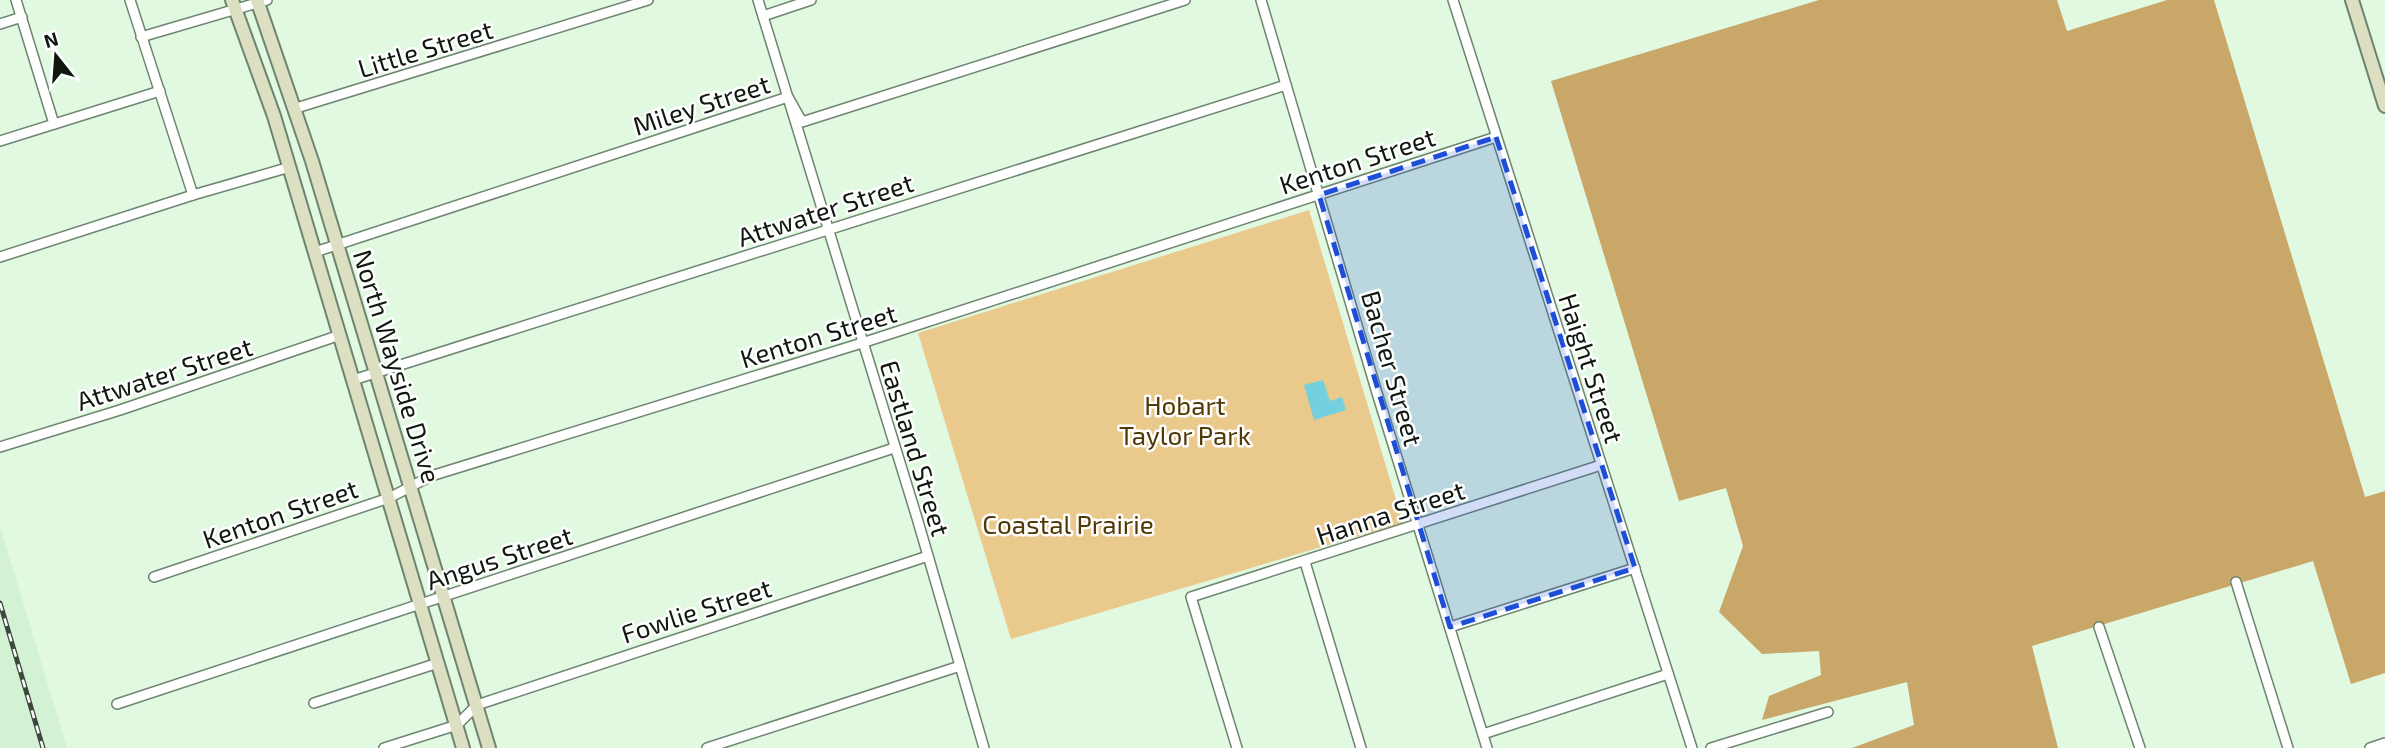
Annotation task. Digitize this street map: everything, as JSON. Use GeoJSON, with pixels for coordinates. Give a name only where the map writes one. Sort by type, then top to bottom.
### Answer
{"type":"FeatureCollection","features":[{"type":"Feature","properties":{"kind":"main road"},"geometry":{"type":"LineString","coordinates":[[2353,0],[2385,106]]}},
{"type":"Feature","properties":{"kind":"main road","name":"North Wayside Drive"},"geometry":{"type":"LineString","coordinates":[[260,1],[338,245],[489,748]]}},
{"type":"Feature","properties":{"kind":"main road","name":"North Wayside Drive"},"geometry":{"type":"LineString","coordinates":[[233,5],[290,167],[463,748]]}},
{"type":"Feature","properties":{"kind":"main road"},"geometry":{"type":"LineString","coordinates":[[290,167],[312,161]]}},
{"type":"Feature","properties":{"kind":"street"},"geometry":{"type":"LineString","coordinates":[[16,0],[54,124]]}},
{"type":"Feature","properties":{"kind":"street"},"geometry":{"type":"LineString","coordinates":[[130,0],[193,195]]}},
{"type":"Feature","properties":{"kind":"street","name":"Little Street"},"geometry":{"type":"LineString","coordinates":[[293,109],[648,0]]}},
{"type":"Feature","properties":{"kind":"street","name":"Eastland Street"},"geometry":{"type":"LineString","coordinates":[[758,0],[984,748]]}},
{"type":"Feature","properties":{"kind":"street"},"geometry":{"type":"LineString","coordinates":[[763,16],[811,0]]}},
{"type":"Feature","properties":{"kind":"street","name":"Miley Street"},"geometry":{"type":"LineString","coordinates":[[315,253],[788,97],[802,122],[1185,0]]}},
{"type":"Feature","properties":{"kind":"street","name":"Bacher Street"},"geometry":{"type":"LineString","coordinates":[[1261,0],[1377,393],[1487,748]]}},
{"type":"Feature","properties":{"kind":"street","name":"Haight Street"},"geometry":{"type":"LineString","coordinates":[[1453,0],[1692,748]]}},
{"type":"Feature","properties":{"kind":"street"},"geometry":{"type":"LineString","coordinates":[[141,37],[233,5],[260,1]]}},
{"type":"Feature","properties":{"kind":"street"},"geometry":{"type":"LineString","coordinates":[[0,24],[22,17]]}},
{"type":"Feature","properties":{"kind":"street","name":"Attwater Street"},"geometry":{"type":"LineString","coordinates":[[353,380],[1286,85]]}},
{"type":"Feature","properties":{"kind":"street"},"geometry":{"type":"LineString","coordinates":[[0,141],[160,91]]}},
{"type":"Feature","properties":{"kind":"street","name":"Kenton Street"},"geometry":{"type":"LineString","coordinates":[[155,577],[388,498],[431,476],[862,343],[1496,137]]}},
{"type":"Feature","properties":{"kind":"street"},"geometry":{"type":"LineString","coordinates":[[0,257],[290,167]]}},
{"type":"Feature","properties":{"kind":"street","name":"Attwater Street"},"geometry":{"type":"LineString","coordinates":[[0,447],[340,335]]}},
{"type":"Feature","properties":{"kind":"street","name":"Angus Street"},"geometry":{"type":"LineString","coordinates":[[117,704],[894,448]]}},
{"type":"Feature","properties":{"kind":"street","name":"Hanna Street"},"geometry":{"type":"LineString","coordinates":[[1237,748],[1191,597],[1601,465]]}},
{"type":"Feature","properties":{"kind":"street","name":"Fowlie Street"},"geometry":{"type":"LineString","coordinates":[[477,705],[928,556]]}},
{"type":"Feature","properties":{"kind":"street"},"geometry":{"type":"LineString","coordinates":[[1305,562],[1361,748]]}},
{"type":"Feature","properties":{"kind":"street"},"geometry":{"type":"LineString","coordinates":[[1450,627],[1634,568]]}},
{"type":"Feature","properties":{"kind":"street"},"geometry":{"type":"LineString","coordinates":[[2236,582],[2288,748]]}},
{"type":"Feature","properties":{"kind":"street"},"geometry":{"type":"LineString","coordinates":[[2099,627],[2140,748]]}},
{"type":"Feature","properties":{"kind":"street"},"geometry":{"type":"LineString","coordinates":[[314,704],[438,663]]}},
{"type":"Feature","properties":{"kind":"street"},"geometry":{"type":"LineString","coordinates":[[707,748],[960,666]]}},
{"type":"Feature","properties":{"kind":"street"},"geometry":{"type":"LineString","coordinates":[[1483,734],[1668,674]]}},
{"type":"Feature","properties":{"kind":"street"},"geometry":{"type":"LineString","coordinates":[[384,748],[457,725],[477,705]]}},
{"type":"Feature","properties":{"kind":"street"},"geometry":{"type":"LineString","coordinates":[[1711,748],[1828,712]]}},
{"type":"Feature","properties":{"kind":"street"},"geometry":{"type":"LineString","coordinates":[[2370,748],[2385,743]]}},
{"type":"Feature","properties":{"kind":"highlighted area"},"geometry":{"type":"Polygon","coordinates":[[[1496,137],[1635,568],[1450,627],[1319,195],[1496,137]]]}},
{"type":"Feature","properties":{"kind":"shaded area"},"geometry":{"type":"Polygon","coordinates":[[[1819,0],[2057,0],[2067,31],[2167,0],[2214,0],[2365,497],[2385,491],[2385,673],[2351,684],[2313,561],[2032,646],[2058,748],[1852,748],[1914,725],[1907,682],[1762,720],[1769,696],[1821,675],[1819,651],[1762,654],[1719,612],[1743,546],[1726,488],[1679,501],[1551,81],[1819,0]]]}},
{"type":"Feature","properties":{"kind":"shaded area"},"geometry":{"type":"Polygon","coordinates":[[[0,526],[67,748],[0,748],[0,526]]]}},
{"type":"Feature","properties":{"kind":"green space","name":"Hobart Taylor Park"},"geometry":{"type":"Polygon","coordinates":[[[1309,210],[1403,523],[1011,639],[918,333],[1309,210]]]}},
{"type":"Feature","properties":{"kind":"water"},"geometry":{"type":"Polygon","coordinates":[[[1323,380],[1330,401],[1342,397],[1346,410],[1314,420],[1304,385],[1323,380]]]}},
{"type":"Feature","properties":{"kind":"railway"},"geometry":{"type":"LineString","coordinates":[[0,603],[43,748]]}},
{"type":"Feature","properties":{"kind":"park label","name":"Coastal Prairie"},"geometry":{"type":"Point","coordinates":[1068,523]}}]}
